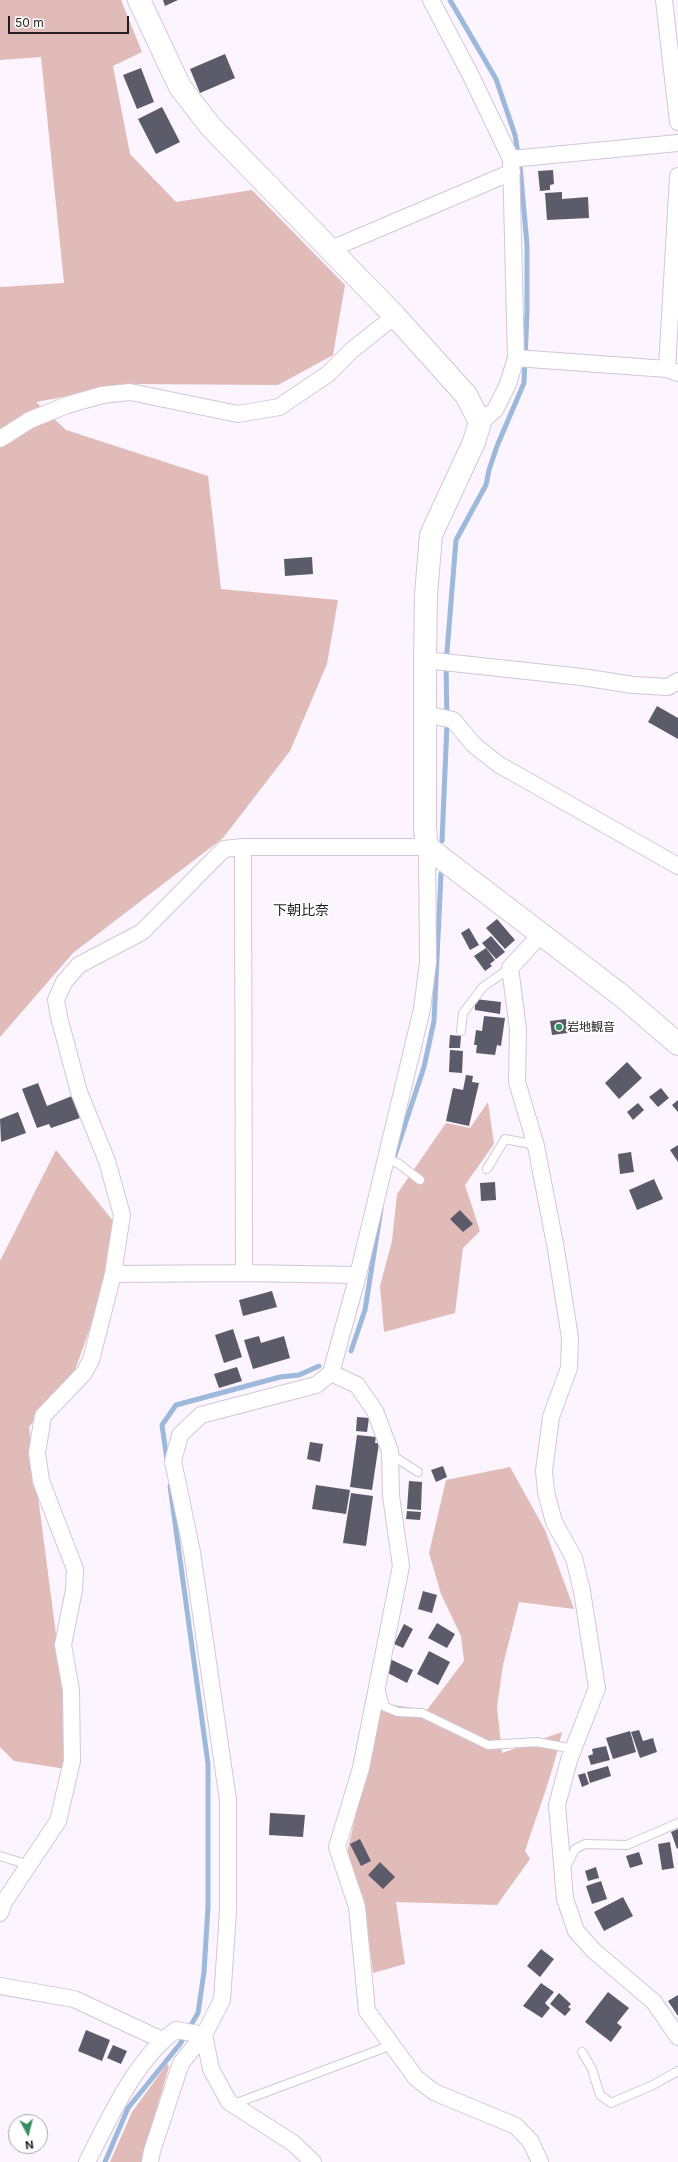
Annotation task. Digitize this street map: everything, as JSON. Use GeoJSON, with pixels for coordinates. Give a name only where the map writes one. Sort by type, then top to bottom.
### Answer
{"type":"FeatureCollection","features":[{"type":"Feature","properties":{"kind":"street"},"geometry":{"type":"LineString","coordinates":[[139,0],[180,87],[211,127],[395,316],[466,395],[480,422]]}},
{"type":"Feature","properties":{"kind":"street"},"geometry":{"type":"LineString","coordinates":[[150,2162],[152,2151],[182,2063],[204,2035],[222,2000],[228,1911],[228,1800],[192,1552],[173,1461],[180,1435],[201,1415],[316,1385],[331,1373],[391,1160],[422,1009],[428,962],[427,847],[430,661],[426,594],[431,536],[474,442],[480,422],[495,410],[508,384],[524,359],[515,162],[431,0]]}},
{"type":"Feature","properties":{"kind":"street"},"geometry":{"type":"LineString","coordinates":[[664,0],[678,122]]}},
{"type":"Feature","properties":{"kind":"street"},"geometry":{"type":"LineString","coordinates":[[331,249],[515,162],[678,143]]}},
{"type":"Feature","properties":{"kind":"street"},"geometry":{"type":"LineString","coordinates":[[524,359],[672,371],[678,176]]}},
{"type":"Feature","properties":{"kind":"street"},"geometry":{"type":"LineString","coordinates":[[0,439],[30,420],[67,405],[102,395],[130,392],[238,414],[279,407],[328,374],[352,350],[395,316]]}},
{"type":"Feature","properties":{"kind":"street"},"geometry":{"type":"LineString","coordinates":[[430,661],[582,677],[632,685],[668,686],[678,682]]}},
{"type":"Feature","properties":{"kind":"street"},"geometry":{"type":"LineString","coordinates":[[430,715],[453,720],[474,745],[498,764],[678,866]]}},
{"type":"Feature","properties":{"kind":"street"},"geometry":{"type":"LineString","coordinates":[[243,847],[244,1273]]}},
{"type":"Feature","properties":{"kind":"street"},"geometry":{"type":"LineString","coordinates":[[0,1913],[4,1902],[58,1821],[70,1776],[73,1728],[71,1690],[64,1645],[74,1590],[74,1569],[41,1481],[37,1453],[43,1416],[84,1374],[91,1360],[113,1274],[122,1215],[107,1161],[79,1092],[59,1017],[56,1000],[64,982],[79,965],[142,932],[224,849],[243,847],[427,847],[478,888],[542,933],[622,996],[678,1044]]}},
{"type":"Feature","properties":{"kind":"street"},"geometry":{"type":"LineString","coordinates":[[542,933],[510,968],[518,1029],[517,1082],[536,1144],[556,1249],[570,1338],[569,1368],[551,1417],[544,1471],[546,1492],[554,1522],[574,1558],[582,1591],[596,1688],[574,1749],[557,1805],[565,1900],[576,1931],[594,1951],[654,2002],[678,2037]]}},
{"type":"Feature","properties":{"kind":"street"},"geometry":{"type":"LineString","coordinates":[[113,1274],[244,1273],[358,1275]]}},
{"type":"Feature","properties":{"kind":"street"},"geometry":{"type":"LineString","coordinates":[[331,1373],[357,1386],[375,1410],[390,1453],[391,1496],[402,1566],[361,1768],[337,1847],[357,1907],[367,2011],[416,2078],[434,2092],[516,2126],[531,2142],[540,2162]]}},
{"type":"Feature","properties":{"kind":"street"},"geometry":{"type":"LineString","coordinates":[[0,1986],[74,1999],[162,2040]]}},
{"type":"Feature","properties":{"kind":"street"},"geometry":{"type":"LineString","coordinates":[[87,2162],[119,2098],[162,2040],[176,2030],[204,2035]]}},
{"type":"Feature","properties":{"kind":"street"},"geometry":{"type":"LineString","coordinates":[[204,2035],[211,2069],[230,2102],[293,2143],[313,2162]]}},
{"type":"Feature","properties":{"kind":"lane"},"geometry":{"type":"LineString","coordinates":[[461,1031],[463,1013],[483,987],[510,968]]}},
{"type":"Feature","properties":{"kind":"lane"},"geometry":{"type":"LineString","coordinates":[[487,1169],[505,1139],[536,1144]]}},
{"type":"Feature","properties":{"kind":"lane"},"geometry":{"type":"LineString","coordinates":[[391,1160],[420,1180]]}},
{"type":"Feature","properties":{"kind":"lane"},"geometry":{"type":"LineString","coordinates":[[390,1453],[418,1472]]}},
{"type":"Feature","properties":{"kind":"lane"},"geometry":{"type":"LineString","coordinates":[[378,1679],[385,1707],[398,1712],[422,1713],[488,1745],[537,1742],[574,1749]]}},
{"type":"Feature","properties":{"kind":"lane"},"geometry":{"type":"LineString","coordinates":[[563,1872],[575,1849],[585,1844],[627,1845],[678,1822]]}},
{"type":"Feature","properties":{"kind":"lane"},"geometry":{"type":"LineString","coordinates":[[0,1856],[29,1865]]}},
{"type":"Feature","properties":{"kind":"lane"},"geometry":{"type":"LineString","coordinates":[[234,2104],[392,2045]]}},
{"type":"Feature","properties":{"kind":"lane"},"geometry":{"type":"LineString","coordinates":[[582,2052],[592,2069],[600,2096],[611,2103],[653,2085],[678,2071]]}},
{"type":"Feature","properties":{"kind":"shaded area"},"geometry":{"type":"Polygon","coordinates":[[[0,0],[121,0],[142,52],[113,66],[130,154],[176,202],[252,190],[345,285],[333,355],[278,385],[133,384],[36,402],[66,430],[208,476],[221,589],[338,600],[327,664],[290,751],[223,838],[73,953],[0,1037],[0,287],[64,283],[41,57],[0,60],[0,0]]]}},
{"type":"Feature","properties":{"kind":"shaded area"},"geometry":{"type":"Polygon","coordinates":[[[488,1102],[494,1144],[465,1185],[480,1231],[463,1248],[455,1313],[384,1332],[380,1286],[392,1241],[397,1194],[446,1123],[470,1128],[488,1102]]]}},
{"type":"Feature","properties":{"kind":"shaded area"},"geometry":{"type":"Polygon","coordinates":[[[56,1150],[114,1222],[99,1303],[75,1370],[29,1427],[64,1696],[66,1769],[14,1761],[0,1747],[0,1261],[56,1150]]]}},
{"type":"Feature","properties":{"kind":"shaded area"},"geometry":{"type":"Polygon","coordinates":[[[510,1467],[545,1530],[574,1609],[519,1602],[503,1665],[497,1707],[502,1753],[562,1732],[550,1777],[525,1851],[530,1859],[497,1905],[396,1902],[405,1964],[373,1973],[363,1896],[345,1861],[369,1759],[380,1703],[427,1710],[464,1661],[461,1636],[441,1594],[429,1553],[446,1480],[510,1467]]]}},
{"type":"Feature","properties":{"kind":"shaded area"},"geometry":{"type":"Polygon","coordinates":[[[167,2064],[169,2067],[141,2162],[110,2162],[132,2112],[167,2064]]]}},
{"type":"Feature","properties":{"kind":"building"},"geometry":{"type":"Polygon","coordinates":[[[163,0],[178,0],[165,6],[163,0]]]}},
{"type":"Feature","properties":{"kind":"building"},"geometry":{"type":"Polygon","coordinates":[[[225,54],[235,78],[200,93],[190,69],[225,54]]]}},
{"type":"Feature","properties":{"kind":"building"},"geometry":{"type":"Polygon","coordinates":[[[141,68],[154,102],[137,109],[123,75],[141,68]]]}},
{"type":"Feature","properties":{"kind":"building"},"geometry":{"type":"Polygon","coordinates":[[[162,107],[180,142],[156,154],[138,119],[162,107]]]}},
{"type":"Feature","properties":{"kind":"building"},"geometry":{"type":"Polygon","coordinates":[[[553,170],[554,184],[550,185],[550,190],[540,191],[538,171],[553,170]]]}},
{"type":"Feature","properties":{"kind":"building"},"geometry":{"type":"Polygon","coordinates":[[[562,192],[562,199],[588,197],[589,218],[547,220],[545,193],[562,192]]]}},
{"type":"Feature","properties":{"kind":"building"},"geometry":{"type":"Polygon","coordinates":[[[312,557],[313,574],[285,576],[284,559],[312,557]]]}},
{"type":"Feature","properties":{"kind":"building"},"geometry":{"type":"Polygon","coordinates":[[[657,706],[678,718],[678,739],[648,722],[657,706]]]}},
{"type":"Feature","properties":{"kind":"building"},"geometry":{"type":"Polygon","coordinates":[[[497,919],[515,940],[505,949],[486,928],[497,919]]]}},
{"type":"Feature","properties":{"kind":"building"},"geometry":{"type":"Polygon","coordinates":[[[469,928],[479,945],[470,950],[461,933],[469,928]]]}},
{"type":"Feature","properties":{"kind":"building"},"geometry":{"type":"Polygon","coordinates":[[[491,936],[505,952],[496,959],[482,943],[491,936]]]}},
{"type":"Feature","properties":{"kind":"building"},"geometry":{"type":"Polygon","coordinates":[[[486,948],[495,960],[490,964],[492,966],[485,971],[474,956],[486,948]]]}},
{"type":"Feature","properties":{"kind":"building"},"geometry":{"type":"Polygon","coordinates":[[[475,999],[501,1002],[500,1014],[475,1010],[475,999]]]}},
{"type":"Feature","properties":{"kind":"building"},"geometry":{"type":"Polygon","coordinates":[[[484,1016],[505,1018],[501,1046],[497,1045],[495,1055],[476,1053],[477,1045],[474,1045],[476,1030],[482,1031],[484,1016]]]}},
{"type":"Feature","properties":{"kind":"building","name":"岩地観音"},"geometry":{"type":"Polygon","coordinates":[[[566,1019],[568,1033],[552,1035],[550,1021],[566,1019]]]}},
{"type":"Feature","properties":{"kind":"building"},"geometry":{"type":"Polygon","coordinates":[[[450,1035],[461,1036],[460,1048],[449,1048],[450,1035]]]}},
{"type":"Feature","properties":{"kind":"building"},"geometry":{"type":"Polygon","coordinates":[[[450,1050],[463,1051],[462,1073],[449,1072],[450,1050]]]}},
{"type":"Feature","properties":{"kind":"building"},"geometry":{"type":"Polygon","coordinates":[[[627,1062],[642,1078],[619,1099],[605,1083],[627,1062]]]}},
{"type":"Feature","properties":{"kind":"building"},"geometry":{"type":"Polygon","coordinates":[[[466,1075],[473,1076],[472,1082],[479,1083],[469,1126],[446,1121],[453,1088],[463,1090],[466,1075]]]}},
{"type":"Feature","properties":{"kind":"building"},"geometry":{"type":"Polygon","coordinates":[[[38,1083],[47,1106],[72,1096],[80,1118],[51,1128],[49,1124],[37,1128],[22,1089],[38,1083]]]}},
{"type":"Feature","properties":{"kind":"building"},"geometry":{"type":"Polygon","coordinates":[[[661,1088],[669,1098],[658,1107],[649,1097],[661,1088]]]}},
{"type":"Feature","properties":{"kind":"building"},"geometry":{"type":"Polygon","coordinates":[[[678,1100],[678,1112],[672,1105],[678,1100]]]}},
{"type":"Feature","properties":{"kind":"building"},"geometry":{"type":"Polygon","coordinates":[[[638,1103],[644,1110],[633,1120],[627,1112],[638,1103]]]}},
{"type":"Feature","properties":{"kind":"building"},"geometry":{"type":"Polygon","coordinates":[[[18,1112],[26,1133],[1,1142],[0,1119],[18,1112]]]}},
{"type":"Feature","properties":{"kind":"building"},"geometry":{"type":"Polygon","coordinates":[[[678,1145],[678,1162],[670,1150],[678,1145]]]}},
{"type":"Feature","properties":{"kind":"building"},"geometry":{"type":"Polygon","coordinates":[[[631,1152],[634,1172],[620,1174],[618,1154],[631,1152]]]}},
{"type":"Feature","properties":{"kind":"building"},"geometry":{"type":"Polygon","coordinates":[[[654,1179],[663,1199],[637,1210],[629,1190],[654,1179]]]}},
{"type":"Feature","properties":{"kind":"building"},"geometry":{"type":"Polygon","coordinates":[[[495,1182],[496,1200],[481,1201],[480,1183],[495,1182]]]}},
{"type":"Feature","properties":{"kind":"building"},"geometry":{"type":"Polygon","coordinates":[[[460,1210],[473,1224],[463,1232],[450,1219],[460,1210]]]}},
{"type":"Feature","properties":{"kind":"building"},"geometry":{"type":"Polygon","coordinates":[[[272,1291],[277,1307],[243,1316],[239,1300],[272,1291]]]}},
{"type":"Feature","properties":{"kind":"building"},"geometry":{"type":"Polygon","coordinates":[[[233,1329],[242,1357],[224,1363],[215,1335],[233,1329]]]}},
{"type":"Feature","properties":{"kind":"building"},"geometry":{"type":"Polygon","coordinates":[[[259,1336],[261,1343],[284,1336],[290,1358],[253,1369],[244,1340],[259,1336]]]}},
{"type":"Feature","properties":{"kind":"building"},"geometry":{"type":"Polygon","coordinates":[[[237,1367],[242,1381],[219,1388],[214,1374],[237,1367]]]}},
{"type":"Feature","properties":{"kind":"building"},"geometry":{"type":"Polygon","coordinates":[[[357,1417],[369,1418],[367,1432],[356,1431],[357,1417]]]}},
{"type":"Feature","properties":{"kind":"building"},"geometry":{"type":"Polygon","coordinates":[[[357,1435],[376,1437],[375,1443],[379,1443],[372,1490],[350,1487],[357,1435]]]}},
{"type":"Feature","properties":{"kind":"building"},"geometry":{"type":"Polygon","coordinates":[[[310,1442],[323,1444],[320,1462],[307,1459],[310,1442]]]}},
{"type":"Feature","properties":{"kind":"building"},"geometry":{"type":"Polygon","coordinates":[[[443,1466],[447,1477],[436,1482],[431,1470],[443,1466]]]}},
{"type":"Feature","properties":{"kind":"building"},"geometry":{"type":"Polygon","coordinates":[[[409,1481],[422,1482],[421,1510],[407,1509],[409,1481]]]}},
{"type":"Feature","properties":{"kind":"building"},"geometry":{"type":"Polygon","coordinates":[[[316,1485],[350,1490],[346,1514],[312,1509],[316,1485]]]}},
{"type":"Feature","properties":{"kind":"building"},"geometry":{"type":"Polygon","coordinates":[[[351,1493],[373,1496],[366,1546],[343,1543],[351,1493]]]}},
{"type":"Feature","properties":{"kind":"building"},"geometry":{"type":"Polygon","coordinates":[[[407,1511],[421,1512],[420,1520],[406,1519],[407,1511]]]}},
{"type":"Feature","properties":{"kind":"building"},"geometry":{"type":"Polygon","coordinates":[[[423,1591],[437,1595],[432,1613],[418,1609],[423,1591]]]}},
{"type":"Feature","properties":{"kind":"building"},"geometry":{"type":"Polygon","coordinates":[[[437,1623],[455,1634],[447,1648],[428,1638],[437,1623]]]}},
{"type":"Feature","properties":{"kind":"building"},"geometry":{"type":"Polygon","coordinates":[[[404,1624],[413,1629],[403,1648],[394,1644],[404,1624]]]}},
{"type":"Feature","properties":{"kind":"building"},"geometry":{"type":"Polygon","coordinates":[[[429,1651],[450,1662],[438,1685],[417,1674],[429,1651]]]}},
{"type":"Feature","properties":{"kind":"building"},"geometry":{"type":"Polygon","coordinates":[[[390,1659],[413,1670],[407,1683],[384,1671],[390,1659]]]}},
{"type":"Feature","properties":{"kind":"building"},"geometry":{"type":"Polygon","coordinates":[[[639,1730],[643,1741],[653,1738],[657,1752],[640,1758],[631,1732],[639,1730]]]}},
{"type":"Feature","properties":{"kind":"building"},"geometry":{"type":"Polygon","coordinates":[[[630,1731],[636,1752],[613,1759],[606,1738],[630,1731]]]}},
{"type":"Feature","properties":{"kind":"building"},"geometry":{"type":"Polygon","coordinates":[[[606,1746],[610,1760],[591,1765],[588,1756],[593,1754],[592,1749],[606,1746]]]}},
{"type":"Feature","properties":{"kind":"building"},"geometry":{"type":"Polygon","coordinates":[[[608,1766],[611,1776],[590,1783],[587,1772],[608,1766]]]}},
{"type":"Feature","properties":{"kind":"building"},"geometry":{"type":"Polygon","coordinates":[[[585,1773],[589,1784],[582,1787],[578,1775],[585,1773]]]}},
{"type":"Feature","properties":{"kind":"building"},"geometry":{"type":"Polygon","coordinates":[[[270,1813],[305,1815],[303,1837],[269,1835],[270,1813]]]}},
{"type":"Feature","properties":{"kind":"building"},"geometry":{"type":"Polygon","coordinates":[[[678,1829],[678,1848],[677,1849],[671,1832],[678,1829]]]}},
{"type":"Feature","properties":{"kind":"building"},"geometry":{"type":"Polygon","coordinates":[[[360,1839],[371,1861],[361,1866],[350,1844],[360,1839]]]}},
{"type":"Feature","properties":{"kind":"building"},"geometry":{"type":"Polygon","coordinates":[[[670,1842],[674,1868],[662,1870],[658,1844],[670,1842]]]}},
{"type":"Feature","properties":{"kind":"building"},"geometry":{"type":"Polygon","coordinates":[[[639,1852],[643,1864],[630,1868],[626,1856],[639,1852]]]}},
{"type":"Feature","properties":{"kind":"building"},"geometry":{"type":"Polygon","coordinates":[[[380,1862],[395,1877],[383,1889],[368,1875],[380,1862]]]}},
{"type":"Feature","properties":{"kind":"building"},"geometry":{"type":"Polygon","coordinates":[[[596,1867],[599,1878],[588,1881],[585,1871],[596,1867]]]}},
{"type":"Feature","properties":{"kind":"building"},"geometry":{"type":"Polygon","coordinates":[[[601,1881],[607,1899],[592,1904],[586,1886],[601,1881]]]}},
{"type":"Feature","properties":{"kind":"building"},"geometry":{"type":"Polygon","coordinates":[[[623,1897],[633,1916],[604,1931],[594,1912],[623,1897]]]}},
{"type":"Feature","properties":{"kind":"building"},"geometry":{"type":"Polygon","coordinates":[[[541,1949],[554,1959],[540,1977],[527,1966],[541,1949]]]}},
{"type":"Feature","properties":{"kind":"building"},"geometry":{"type":"Polygon","coordinates":[[[541,1983],[554,1992],[545,2003],[550,2008],[542,2018],[523,2006],[541,1983]]]}},
{"type":"Feature","properties":{"kind":"building"},"geometry":{"type":"Polygon","coordinates":[[[608,1992],[629,2008],[617,2023],[622,2027],[611,2042],[585,2022],[608,1992]]]}},
{"type":"Feature","properties":{"kind":"building"},"geometry":{"type":"Polygon","coordinates":[[[559,1993],[571,2004],[568,2007],[571,2009],[565,2016],[550,2004],[559,1993]]]}},
{"type":"Feature","properties":{"kind":"building"},"geometry":{"type":"Polygon","coordinates":[[[678,1995],[678,2016],[668,2001],[678,1995]]]}},
{"type":"Feature","properties":{"kind":"building"},"geometry":{"type":"Polygon","coordinates":[[[86,2030],[110,2040],[102,2061],[78,2051],[86,2030]]]}},
{"type":"Feature","properties":{"kind":"building"},"geometry":{"type":"Polygon","coordinates":[[[113,2045],[127,2051],[121,2064],[107,2058],[113,2045]]]}},
{"type":"Feature","properties":{"kind":"waterway"},"geometry":{"type":"LineString","coordinates":[[442,841],[447,724],[446,664],[456,540],[486,485],[497,446],[524,383],[527,312],[527,245],[520,166],[515,135],[496,79],[450,0]]}},
{"type":"Feature","properties":{"kind":"waterway"},"geometry":{"type":"LineString","coordinates":[[393,1161],[424,1067],[434,1021],[441,874]]}},
{"type":"Feature","properties":{"kind":"waterway"},"geometry":{"type":"LineString","coordinates":[[351,1351],[365,1310],[381,1209]]}},
{"type":"Feature","properties":{"kind":"waterway"},"geometry":{"type":"LineString","coordinates":[[167,1460],[162,1425],[176,1405],[280,1377],[299,1375],[319,1366]]}},
{"type":"Feature","properties":{"kind":"waterway"},"geometry":{"type":"LineString","coordinates":[[105,2162],[128,2108],[180,2044],[198,2013],[204,1972],[208,1907],[208,1764],[170,1486]]}},
{"type":"Feature","properties":{"kind":"place","name":"岩地観音"},"geometry":{"type":"Point","coordinates":[559,1027]}},
{"type":"Feature","properties":{"kind":"district","name":"下朝比奈"},"geometry":{"type":"Point","coordinates":[301,911]}}]}
